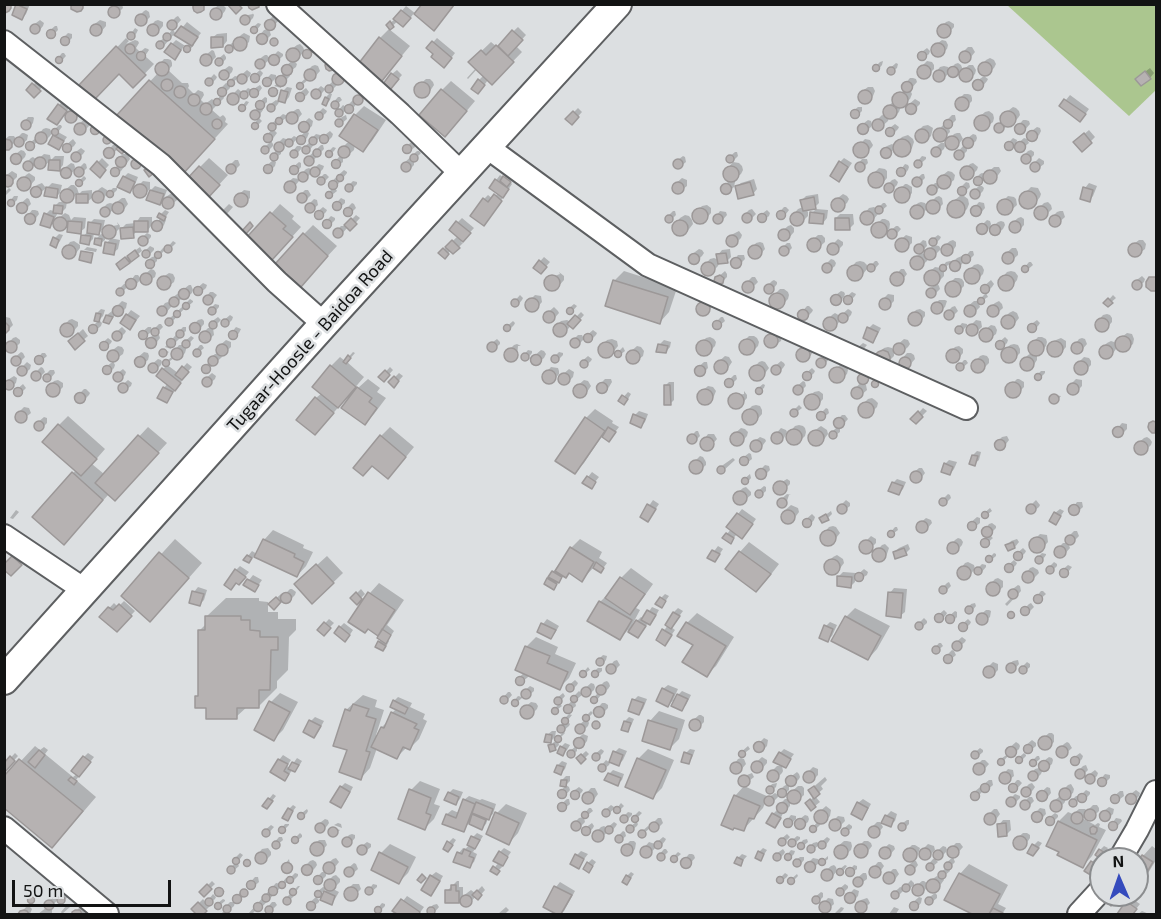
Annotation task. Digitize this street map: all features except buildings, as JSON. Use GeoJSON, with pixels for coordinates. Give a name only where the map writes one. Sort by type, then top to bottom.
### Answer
{"type":"FeatureCollection","features":[{"type":"Feature","properties":{"kind":"main road","name":"Tugaar-Hoosle - Baidoa Road"},"geometry":{"type":"LineString","coordinates":[[4,680],[324,324],[617,4]]}},
{"type":"Feature","properties":{"kind":"street"},"geometry":{"type":"LineString","coordinates":[[278,4],[400,114],[462,174]]}},
{"type":"Feature","properties":{"kind":"street"},"geometry":{"type":"LineString","coordinates":[[4,42],[161,165],[277,282],[324,324]]}},
{"type":"Feature","properties":{"kind":"street"},"geometry":{"type":"LineString","coordinates":[[487,147],[648,265],[966,408]]}},
{"type":"Feature","properties":{"kind":"street"},"geometry":{"type":"LineString","coordinates":[[4,536],[86,591]]}},
{"type":"Feature","properties":{"kind":"street"},"geometry":{"type":"LineString","coordinates":[[1127,847],[1156,792]]}},
{"type":"Feature","properties":{"kind":"street"},"geometry":{"type":"LineString","coordinates":[[4,828],[107,915]]}},
{"type":"Feature","properties":{"kind":"street"},"geometry":{"type":"LineString","coordinates":[[1078,915],[1089,903]]}},
{"type":"Feature","properties":{"kind":"green space"},"geometry":{"type":"Polygon","coordinates":[[[1007,5],[1156,5],[1156,90],[1129,116],[1007,5]]]}}]}
